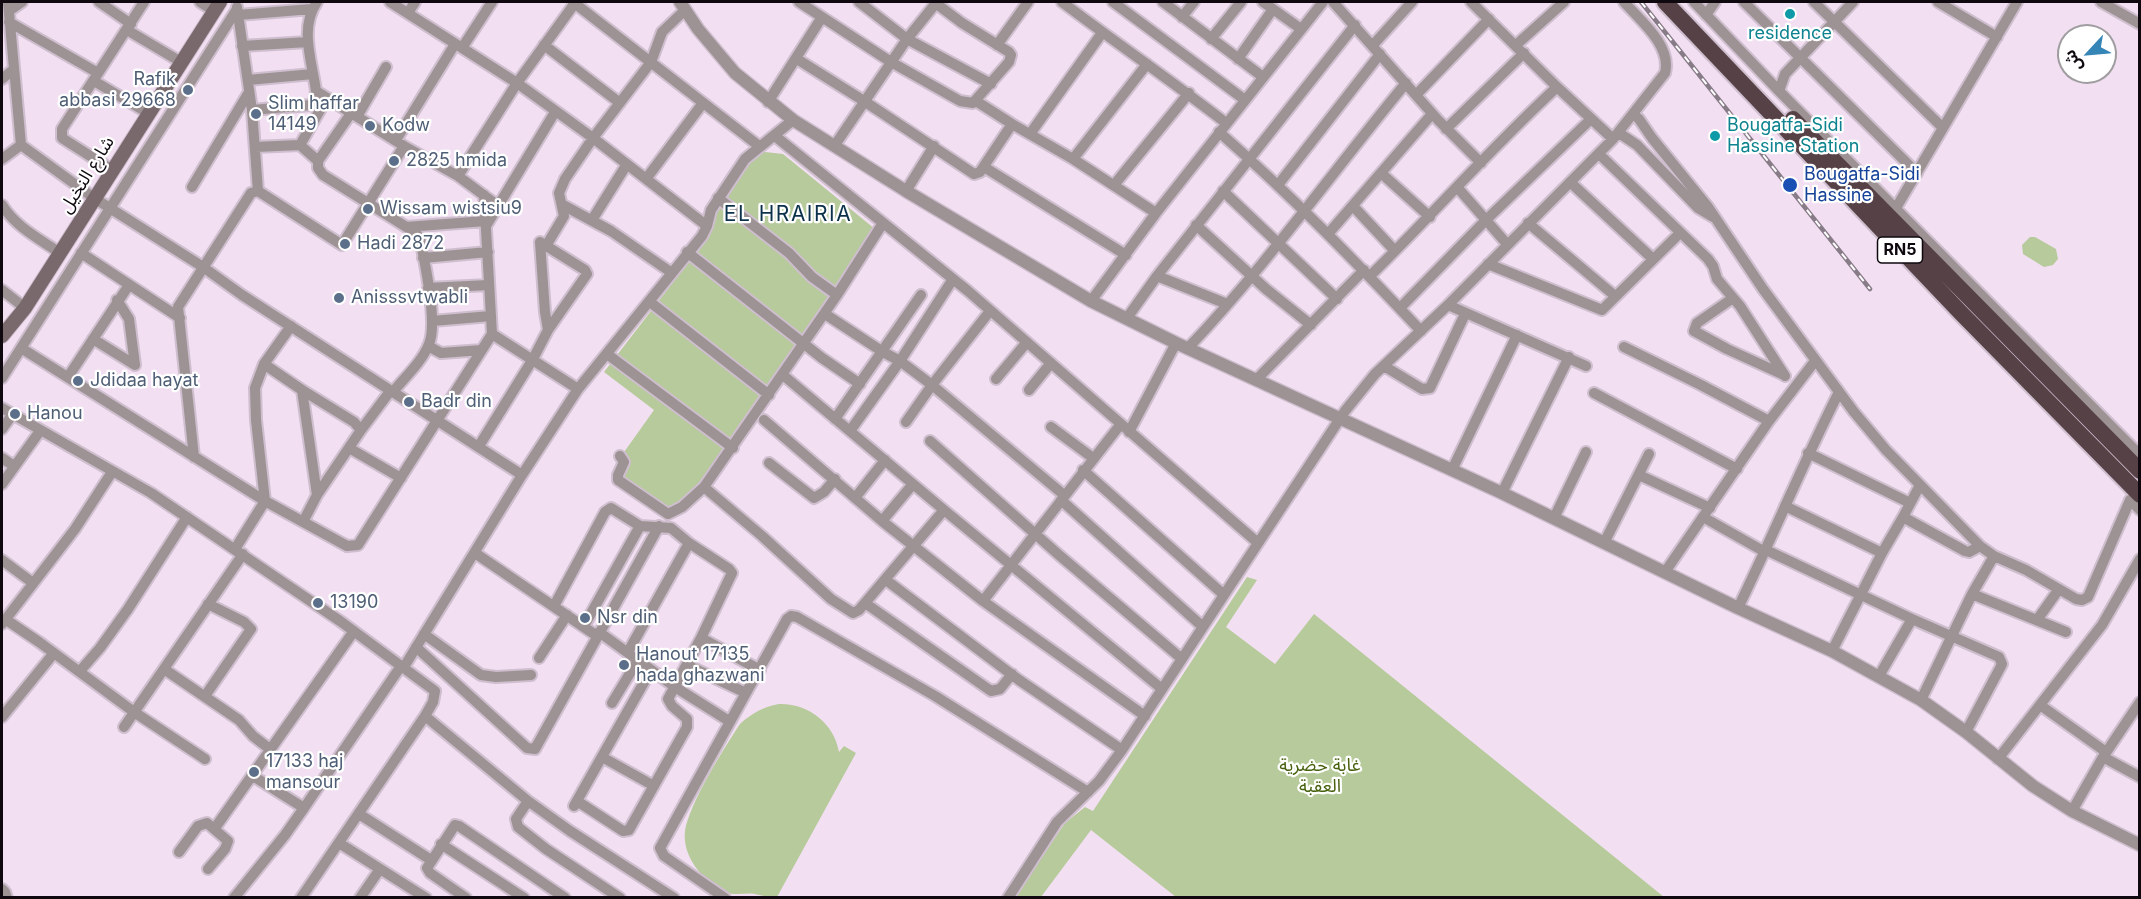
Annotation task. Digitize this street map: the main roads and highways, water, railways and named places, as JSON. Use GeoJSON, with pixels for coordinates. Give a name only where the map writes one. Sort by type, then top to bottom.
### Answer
{"type":"FeatureCollection","features":[{"type":"Feature","properties":{"kind":"highway","name":"RN5"},"geometry":{"type":"LineString","coordinates":[[1665,2],[1952,304],[2139,495]]}},
{"type":"Feature","properties":{"kind":"highway","name":"RN5"},"geometry":{"type":"LineString","coordinates":[[1679,2],[2139,471]]}},
{"type":"Feature","properties":{"kind":"main road","name":"شارع النخيل"},"geometry":{"type":"LineString","coordinates":[[2,336],[25,308],[217,6]]}},
{"type":"Feature","properties":{"kind":"railway"},"geometry":{"type":"LineString","coordinates":[[1641,2],[1870,289]]}},
{"type":"Feature","properties":{"kind":"place","name":"residence"},"geometry":{"type":"Point","coordinates":[1790,14]}},
{"type":"Feature","properties":{"kind":"place","name":"Rafik abbasi 29668"},"geometry":{"type":"Point","coordinates":[188,90]}},
{"type":"Feature","properties":{"kind":"place","name":"Slim haffar 14149"},"geometry":{"type":"Point","coordinates":[256,114]}},
{"type":"Feature","properties":{"kind":"place","name":"Kodw"},"geometry":{"type":"Point","coordinates":[370,126]}},
{"type":"Feature","properties":{"kind":"place","name":"Bougatfa-Sidi Hassine Station"},"geometry":{"type":"Point","coordinates":[1715,136]}},
{"type":"Feature","properties":{"kind":"place","name":"2825 hmida"},"geometry":{"type":"Point","coordinates":[394,161]}},
{"type":"Feature","properties":{"kind":"place","name":"Bougatfa-Sidi Hassine"},"geometry":{"type":"Point","coordinates":[1790,185]}},
{"type":"Feature","properties":{"kind":"place","name":"Wissam wistsiu9"},"geometry":{"type":"Point","coordinates":[368,209]}},
{"type":"Feature","properties":{"kind":"place","name":"Hadi 2872"},"geometry":{"type":"Point","coordinates":[345,244]}},
{"type":"Feature","properties":{"kind":"place","name":"Anisssvtwabli"},"geometry":{"type":"Point","coordinates":[339,298]}},
{"type":"Feature","properties":{"kind":"place","name":"Jdidaa hayat"},"geometry":{"type":"Point","coordinates":[78,381]}},
{"type":"Feature","properties":{"kind":"place","name":"Badr din"},"geometry":{"type":"Point","coordinates":[409,402]}},
{"type":"Feature","properties":{"kind":"place","name":"Hanou"},"geometry":{"type":"Point","coordinates":[15,414]}},
{"type":"Feature","properties":{"kind":"place","name":"13190"},"geometry":{"type":"Point","coordinates":[318,603]}},
{"type":"Feature","properties":{"kind":"place","name":"Nsr din"},"geometry":{"type":"Point","coordinates":[585,618]}},
{"type":"Feature","properties":{"kind":"place","name":"Hanout 17135 hada ghazwani"},"geometry":{"type":"Point","coordinates":[624,665]}},
{"type":"Feature","properties":{"kind":"place","name":"17133 haj mansour"},"geometry":{"type":"Point","coordinates":[254,772]}},
{"type":"Feature","properties":{"kind":"district","name":"EL HRAIRIA"},"geometry":{"type":"Point","coordinates":[788,215]}},
{"type":"Feature","properties":{"kind":"park label","name":"غابة حضرية العقبة"},"geometry":{"type":"Point","coordinates":[1320,776]}}]}
